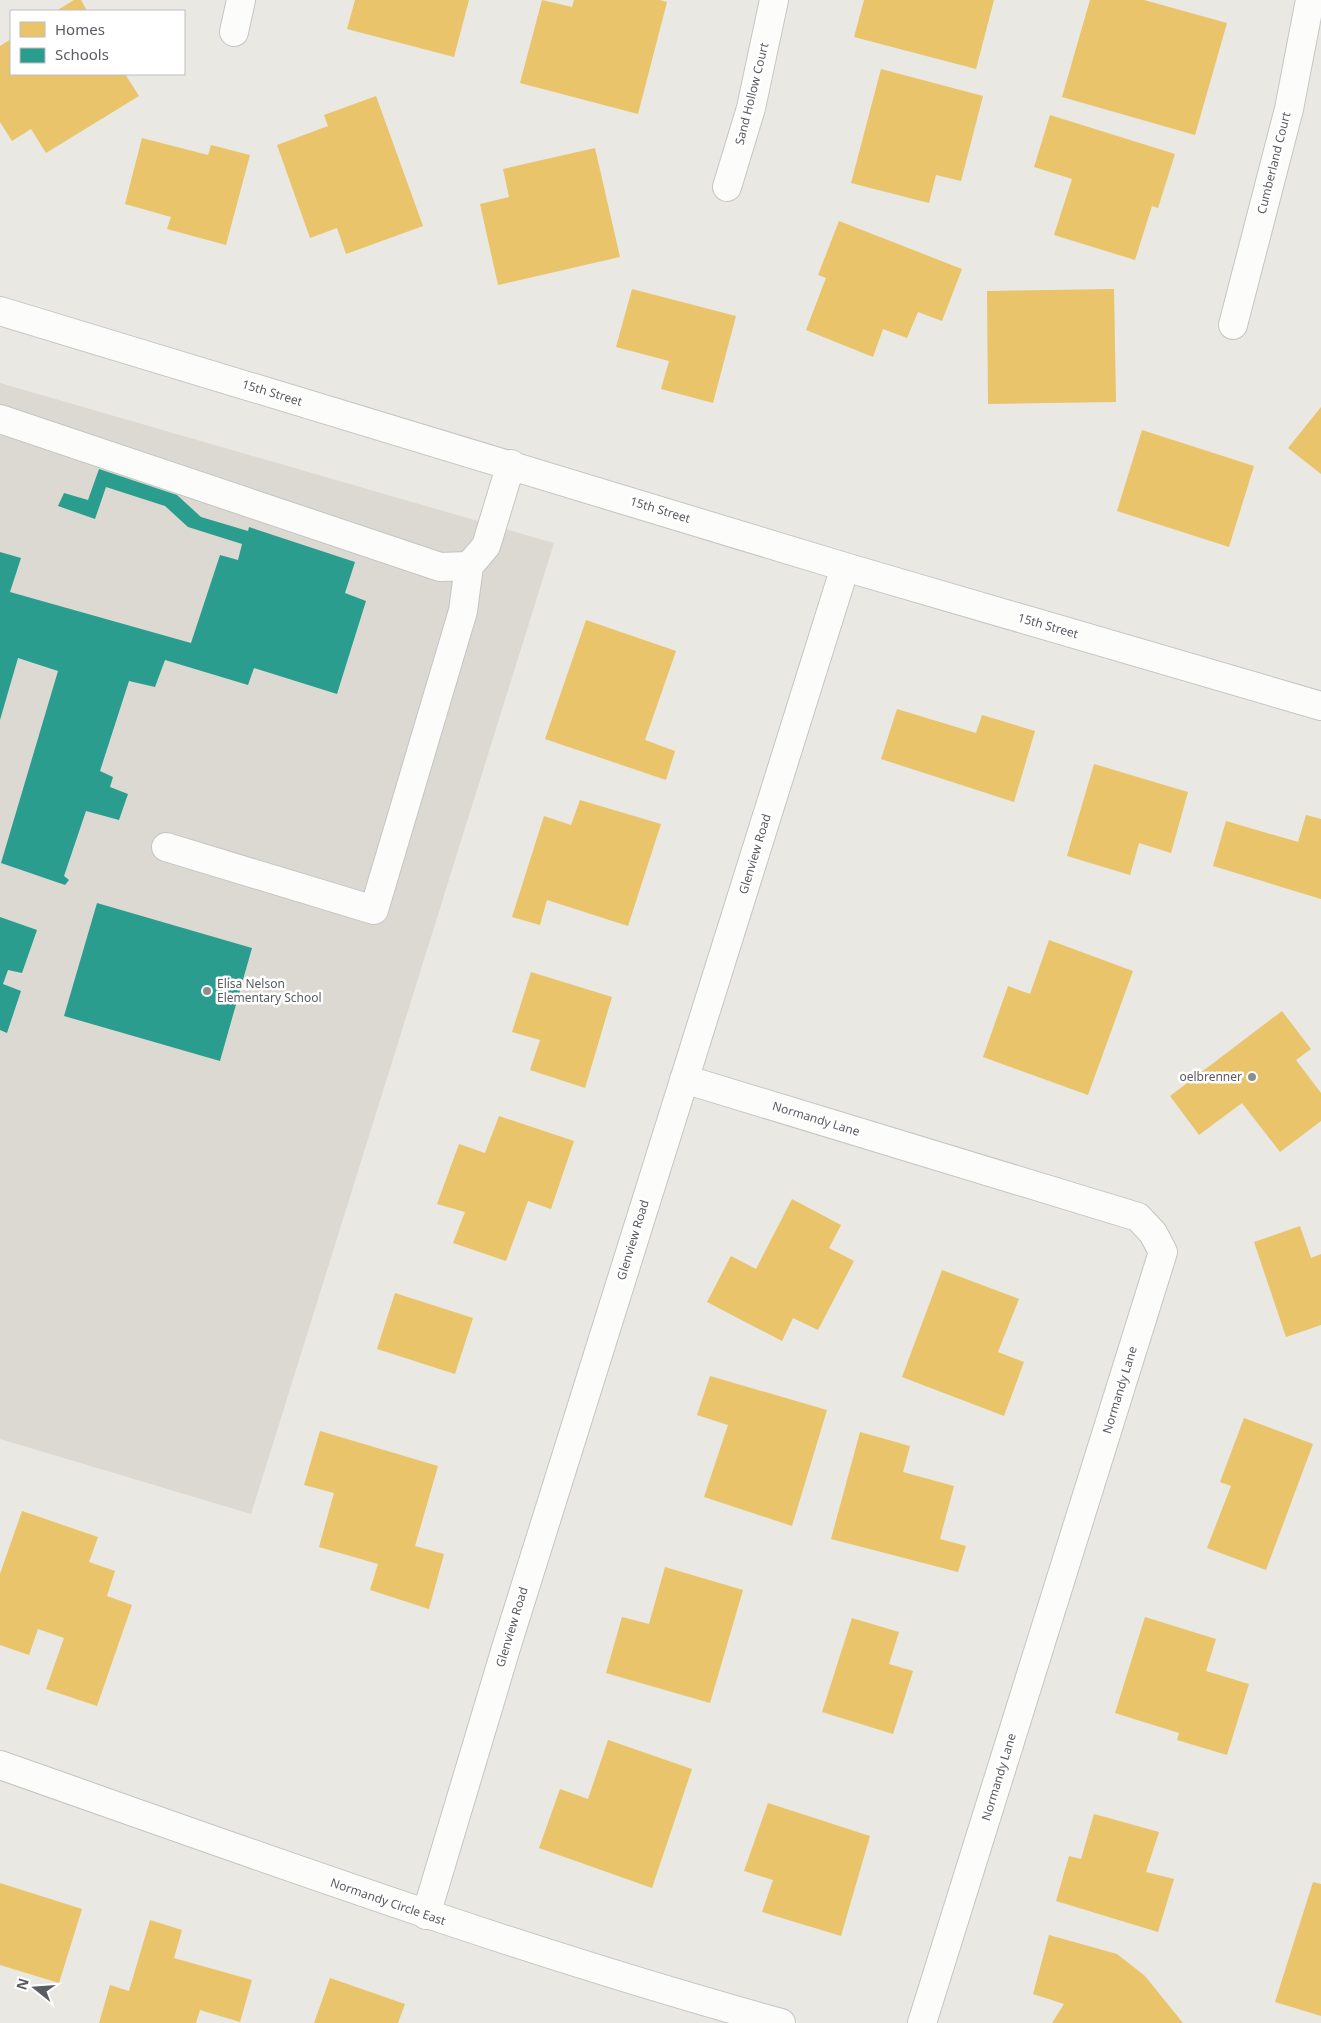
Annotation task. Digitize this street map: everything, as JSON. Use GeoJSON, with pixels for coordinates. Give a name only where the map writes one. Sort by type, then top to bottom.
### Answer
{"type":"FeatureCollection","features":[{"type":"Feature","properties":{"kind":"street"},"geometry":{"type":"LineString","coordinates":[[234,32],[240,0]]}},
{"type":"Feature","properties":{"kind":"street","name":"Sand Hollow Court"},"geometry":{"type":"LineString","coordinates":[[727,187],[751,108],[774,0]]}},
{"type":"Feature","properties":{"kind":"street","name":"Cumberland Court"},"geometry":{"type":"LineString","coordinates":[[1233,325],[1289,109],[1310,0]]}},
{"type":"Feature","properties":{"kind":"street","name":"15th Street"},"geometry":{"type":"LineString","coordinates":[[0,311],[845,567],[1321,706]]}},
{"type":"Feature","properties":{"kind":"street"},"geometry":{"type":"LineString","coordinates":[[0,419],[440,567],[469,566]]}},
{"type":"Feature","properties":{"kind":"street"},"geometry":{"type":"LineString","coordinates":[[166,848],[374,910],[462,611],[469,566],[486,546],[510,464]]}},
{"type":"Feature","properties":{"kind":"street","name":"Glenview Road"},"geometry":{"type":"LineString","coordinates":[[426,1915],[506,1648],[845,567]]}},
{"type":"Feature","properties":{"kind":"street","name":"Normandy Lane"},"geometry":{"type":"LineString","coordinates":[[684,1079],[1138,1217],[1153,1233],[1163,1252],[922,2023]]}},
{"type":"Feature","properties":{"kind":"street","name":"Normandy Circle East"},"geometry":{"type":"LineString","coordinates":[[0,1766],[426,1915],[674,1994],[781,2023]]}},
{"type":"Feature","properties":{"kind":"shaded area","name":"Elisa Nelson Elementary School"},"geometry":{"type":"Polygon","coordinates":[[[0,383],[554,543],[251,1514],[0,1439],[0,383]]]}},
{"type":"Feature","properties":{"kind":"building: Homes"},"geometry":{"type":"Polygon","coordinates":[[[74,0],[81,0],[86,10],[58,10],[74,0]]]}},
{"type":"Feature","properties":{"kind":"building: Homes"},"geometry":{"type":"Polygon","coordinates":[[[355,0],[469,0],[454,57],[347,29],[355,0]]]}},
{"type":"Feature","properties":{"kind":"building: Homes"},"geometry":{"type":"Polygon","coordinates":[[[542,0],[572,7],[574,0],[660,0],[667,2],[638,114],[520,83],[542,0]]]}},
{"type":"Feature","properties":{"kind":"building: Homes"},"geometry":{"type":"Polygon","coordinates":[[[864,0],[994,0],[976,69],[854,37],[864,0]]]}},
{"type":"Feature","properties":{"kind":"building: Homes"},"geometry":{"type":"Polygon","coordinates":[[[1090,0],[1144,0],[1227,23],[1195,135],[1062,97],[1090,0]]]}},
{"type":"Feature","properties":{"kind":"building: Homes"},"geometry":{"type":"Polygon","coordinates":[[[10,40],[10,75],[126,75],[139,96],[46,153],[31,129],[12,141],[0,122],[0,46],[10,40]]]}},
{"type":"Feature","properties":{"kind":"building: Homes"},"geometry":{"type":"Polygon","coordinates":[[[881,69],[983,96],[961,181],[936,175],[929,203],[851,183],[881,69]]]}},
{"type":"Feature","properties":{"kind":"building: Homes"},"geometry":{"type":"Polygon","coordinates":[[[376,96],[423,226],[346,254],[337,228],[310,238],[277,145],[328,126],[324,115],[376,96]]]}},
{"type":"Feature","properties":{"kind":"building: Homes"},"geometry":{"type":"Polygon","coordinates":[[[1050,115],[1175,154],[1158,208],[1152,206],[1135,260],[1054,235],[1072,179],[1034,167],[1050,115]]]}},
{"type":"Feature","properties":{"kind":"building: Homes"},"geometry":{"type":"Polygon","coordinates":[[[142,138],[208,155],[211,145],[250,155],[226,245],[167,229],[171,217],[125,204],[142,138]]]}},
{"type":"Feature","properties":{"kind":"building: Homes"},"geometry":{"type":"Polygon","coordinates":[[[595,148],[620,257],[498,285],[480,204],[509,197],[503,169],[595,148]]]}},
{"type":"Feature","properties":{"kind":"building: Homes"},"geometry":{"type":"Polygon","coordinates":[[[839,221],[962,269],[942,321],[918,312],[907,338],[883,329],[873,357],[806,330],[826,278],[818,275],[839,221]]]}},
{"type":"Feature","properties":{"kind":"building: Homes"},"geometry":{"type":"Polygon","coordinates":[[[632,289],[736,316],[713,403],[661,389],[669,361],[616,347],[632,289]]]}},
{"type":"Feature","properties":{"kind":"building: Homes"},"geometry":{"type":"Polygon","coordinates":[[[1114,289],[1116,402],[988,404],[987,291],[1114,289]]]}},
{"type":"Feature","properties":{"kind":"building: Homes"},"geometry":{"type":"Polygon","coordinates":[[[1321,407],[1321,474],[1288,448],[1321,407]]]}},
{"type":"Feature","properties":{"kind":"building: Homes"},"geometry":{"type":"Polygon","coordinates":[[[1142,430],[1254,466],[1229,547],[1117,511],[1142,430]]]}},
{"type":"Feature","properties":{"kind":"building: Homes"},"geometry":{"type":"Polygon","coordinates":[[[586,620],[676,651],[645,740],[675,751],[666,780],[545,739],[586,620]]]}},
{"type":"Feature","properties":{"kind":"building: Homes"},"geometry":{"type":"Polygon","coordinates":[[[897,709],[976,733],[982,715],[1035,731],[1014,802],[881,759],[897,709]]]}},
{"type":"Feature","properties":{"kind":"building: Homes"},"geometry":{"type":"Polygon","coordinates":[[[1094,764],[1188,792],[1171,853],[1139,843],[1130,875],[1067,856],[1094,764]]]}},
{"type":"Feature","properties":{"kind":"building: Homes"},"geometry":{"type":"Polygon","coordinates":[[[580,800],[661,824],[628,926],[547,900],[540,925],[512,917],[544,816],[571,825],[580,800]]]}},
{"type":"Feature","properties":{"kind":"building: Homes"},"geometry":{"type":"Polygon","coordinates":[[[1306,815],[1321,819],[1321,899],[1213,866],[1226,821],[1298,842],[1306,815]]]}},
{"type":"Feature","properties":{"kind":"building: Homes"},"geometry":{"type":"Polygon","coordinates":[[[1049,940],[1133,971],[1088,1095],[983,1057],[1008,986],[1030,994],[1049,940]]]}},
{"type":"Feature","properties":{"kind":"building: Homes"},"geometry":{"type":"Polygon","coordinates":[[[531,972],[612,997],[585,1088],[530,1070],[540,1040],[512,1032],[531,972]]]}},
{"type":"Feature","properties":{"kind":"building: Homes","name":"oelbrenner"},"geometry":{"type":"Polygon","coordinates":[[[1282,1011],[1311,1049],[1296,1060],[1321,1093],[1321,1121],[1280,1152],[1242,1103],[1199,1135],[1170,1096],[1282,1011]]]}},
{"type":"Feature","properties":{"kind":"building: Homes"},"geometry":{"type":"Polygon","coordinates":[[[499,1116],[574,1141],[551,1209],[528,1201],[506,1261],[453,1243],[465,1212],[437,1204],[459,1144],[485,1153],[499,1116]]]}},
{"type":"Feature","properties":{"kind":"building: Homes"},"geometry":{"type":"Polygon","coordinates":[[[792,1199],[841,1225],[829,1248],[854,1261],[818,1330],[793,1318],[782,1341],[707,1302],[731,1256],[756,1269],[792,1199]]]}},
{"type":"Feature","properties":{"kind":"building: Homes"},"geometry":{"type":"Polygon","coordinates":[[[1300,1226],[1311,1258],[1321,1254],[1321,1325],[1286,1337],[1254,1242],[1300,1226]]]}},
{"type":"Feature","properties":{"kind":"building: Homes"},"geometry":{"type":"Polygon","coordinates":[[[942,1270],[1019,1299],[998,1352],[1024,1362],[1004,1416],[902,1377],[942,1270]]]}},
{"type":"Feature","properties":{"kind":"building: Homes"},"geometry":{"type":"Polygon","coordinates":[[[395,1293],[473,1318],[455,1374],[377,1349],[395,1293]]]}},
{"type":"Feature","properties":{"kind":"building: Homes"},"geometry":{"type":"Polygon","coordinates":[[[710,1376],[827,1410],[792,1526],[704,1497],[728,1425],[697,1415],[710,1376]]]}},
{"type":"Feature","properties":{"kind":"building: Homes"},"geometry":{"type":"Polygon","coordinates":[[[1244,1418],[1313,1444],[1266,1570],[1207,1548],[1231,1486],[1220,1482],[1244,1418]]]}},
{"type":"Feature","properties":{"kind":"building: Homes"},"geometry":{"type":"Polygon","coordinates":[[[320,1431],[438,1466],[415,1546],[444,1554],[429,1609],[370,1590],[378,1564],[319,1547],[334,1493],[304,1485],[320,1431]]]}},
{"type":"Feature","properties":{"kind":"building: Homes"},"geometry":{"type":"Polygon","coordinates":[[[860,1432],[910,1446],[903,1472],[954,1486],[940,1539],[966,1546],[958,1572],[831,1539],[860,1432]]]}},
{"type":"Feature","properties":{"kind":"building: Homes"},"geometry":{"type":"Polygon","coordinates":[[[22,1511],[98,1537],[89,1562],[115,1571],[107,1596],[132,1605],[97,1706],[46,1689],[64,1638],[38,1629],[29,1655],[0,1645],[0,1574],[22,1511]]]}},
{"type":"Feature","properties":{"kind":"building: Homes"},"geometry":{"type":"Polygon","coordinates":[[[665,1567],[743,1590],[710,1703],[606,1673],[622,1617],[649,1624],[665,1567]]]}},
{"type":"Feature","properties":{"kind":"building: Homes"},"geometry":{"type":"Polygon","coordinates":[[[1145,1617],[1216,1639],[1206,1671],[1249,1684],[1227,1755],[1177,1740],[1179,1733],[1115,1713],[1145,1617]]]}},
{"type":"Feature","properties":{"kind":"building: Homes"},"geometry":{"type":"Polygon","coordinates":[[[852,1618],[899,1632],[889,1664],[913,1671],[893,1734],[822,1712],[852,1618]]]}},
{"type":"Feature","properties":{"kind":"building: Homes"},"geometry":{"type":"Polygon","coordinates":[[[608,1740],[692,1769],[652,1888],[539,1848],[560,1789],[588,1799],[608,1740]]]}},
{"type":"Feature","properties":{"kind":"building: Homes"},"geometry":{"type":"Polygon","coordinates":[[[768,1803],[870,1836],[841,1936],[762,1912],[773,1880],[744,1871],[768,1803]]]}},
{"type":"Feature","properties":{"kind":"building: Homes"},"geometry":{"type":"Polygon","coordinates":[[[1094,1814],[1159,1832],[1146,1872],[1174,1879],[1158,1932],[1056,1901],[1069,1856],[1081,1859],[1094,1814]]]}},
{"type":"Feature","properties":{"kind":"building: Homes"},"geometry":{"type":"Polygon","coordinates":[[[1313,1882],[1321,1884],[1321,2016],[1275,2002],[1313,1882]]]}},
{"type":"Feature","properties":{"kind":"building: Homes"},"geometry":{"type":"Polygon","coordinates":[[[0,1883],[82,1909],[59,1983],[0,1965],[0,1883]]]}},
{"type":"Feature","properties":{"kind":"building: Homes"},"geometry":{"type":"Polygon","coordinates":[[[150,1920],[182,1930],[174,1958],[252,1980],[240,2022],[200,2010],[196,2023],[99,2023],[110,1985],[129,1991],[150,1920]]]}},
{"type":"Feature","properties":{"kind":"building: Homes"},"geometry":{"type":"Polygon","coordinates":[[[1049,1935],[1117,1954],[1145,1976],[1183,2023],[1052,2023],[1064,2004],[1033,1994],[1049,1935]]]}},
{"type":"Feature","properties":{"kind":"building: Homes"},"geometry":{"type":"Polygon","coordinates":[[[330,1978],[405,2004],[398,2023],[314,2023],[330,1978]]]}},
{"type":"Feature","properties":{"kind":"building: Schools"},"geometry":{"type":"Polygon","coordinates":[[[99,469],[177,495],[201,517],[248,531],[249,527],[355,562],[345,593],[366,601],[337,694],[254,668],[248,685],[165,660],[155,687],[129,681],[100,771],[113,777],[110,787],[128,794],[119,820],[86,811],[64,876],[69,880],[65,885],[1,863],[58,671],[18,658],[0,720],[0,552],[21,558],[10,592],[191,643],[220,555],[238,560],[242,544],[188,527],[165,506],[106,487],[95,519],[58,506],[64,493],[88,500],[99,469]]]}},
{"type":"Feature","properties":{"kind":"building: Schools"},"geometry":{"type":"Polygon","coordinates":[[[97,903],[252,948],[220,1061],[64,1016],[97,903]]]}},
{"type":"Feature","properties":{"kind":"building: Schools"},"geometry":{"type":"Polygon","coordinates":[[[0,917],[37,930],[22,973],[8,970],[3,984],[21,991],[7,1033],[0,1030],[0,917]]]}},
{"type":"Feature","properties":{"kind":"place","name":"Elisa Nelson Elementary School"},"geometry":{"type":"Point","coordinates":[207,991]}},
{"type":"Feature","properties":{"kind":"place","name":"oelbrenner"},"geometry":{"type":"Point","coordinates":[1252,1077]}}]}
